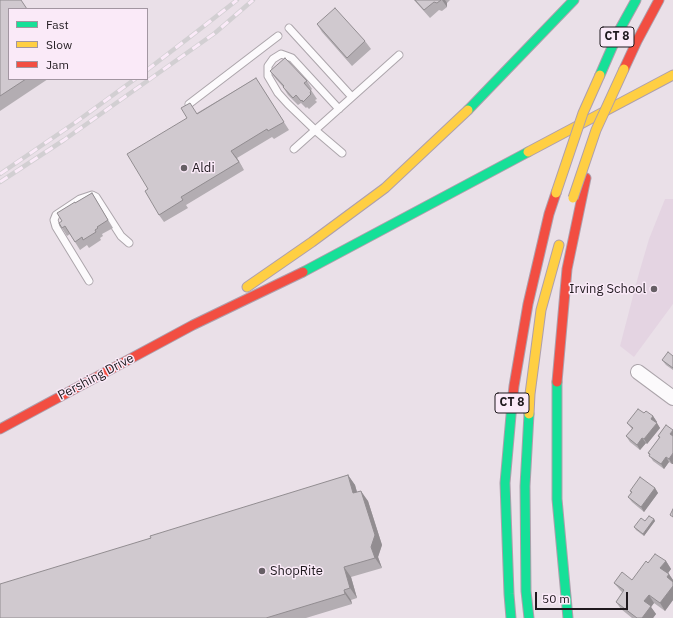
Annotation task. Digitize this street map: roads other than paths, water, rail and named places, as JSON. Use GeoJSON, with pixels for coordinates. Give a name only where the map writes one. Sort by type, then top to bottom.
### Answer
{"type":"FeatureCollection","features":[{"type":"Feature","properties":{"kind":"main road"},"geometry":{"type":"LineString","coordinates":[[192,325],[312,242],[385,188],[476,103],[574,0]]}},
{"type":"Feature","properties":{"kind":"main road","name":"CT 8"},"geometry":{"type":"LineString","coordinates":[[510,618],[505,483],[514,386],[528,304],[549,214],[583,113],[620,29],[636,0]]}},
{"type":"Feature","properties":{"kind":"main road","name":"CT 8"},"geometry":{"type":"LineString","coordinates":[[568,618],[557,499],[557,376],[575,200],[596,130],[637,41],[659,0]]}},
{"type":"Feature","properties":{"kind":"main road"},"geometry":{"type":"LineString","coordinates":[[192,325],[311,268],[673,75]]}},
{"type":"Feature","properties":{"kind":"main road","name":"CT 8"},"geometry":{"type":"LineString","coordinates":[[529,618],[526,591],[525,486],[530,394],[541,310],[562,234]]}},
{"type":"Feature","properties":{"kind":"main road","name":"Pershing Drive"},"geometry":{"type":"LineString","coordinates":[[0,429],[192,325]]}},
{"type":"Feature","properties":{"kind":"street"},"geometry":{"type":"LineString","coordinates":[[638,372],[673,398]]}},
{"type":"Feature","properties":{"kind":"lane"},"geometry":{"type":"LineString","coordinates":[[288,28],[352,97]]}},
{"type":"Feature","properties":{"kind":"lane"},"geometry":{"type":"LineString","coordinates":[[189,104],[278,36]]}},
{"type":"Feature","properties":{"kind":"lane"},"geometry":{"type":"LineString","coordinates":[[339,109],[292,58],[281,54],[273,59],[268,66],[268,76],[278,93],[315,130],[342,153]]}},
{"type":"Feature","properties":{"kind":"lane"},"geometry":{"type":"LineString","coordinates":[[294,149],[399,55]]}},
{"type":"Feature","properties":{"kind":"lane"},"geometry":{"type":"LineString","coordinates":[[89,281],[56,227],[54,220],[56,215],[80,199],[92,195],[96,196],[121,236],[129,243]]}},
{"type":"Feature","properties":{"kind":"railway"},"geometry":{"type":"LineString","coordinates":[[148,69],[237,0]]}},
{"type":"Feature","properties":{"kind":"railway"},"geometry":{"type":"LineString","coordinates":[[0,182],[64,140],[215,33],[253,0]]}},
{"type":"Feature","properties":{"kind":"railway"},"geometry":{"type":"LineString","coordinates":[[0,174],[134,80]]}},
{"type":"Feature","properties":{"kind":"place","name":"Aldi"},"geometry":{"type":"Point","coordinates":[184,168]}},
{"type":"Feature","properties":{"kind":"place","name":"Irving School"},"geometry":{"type":"Point","coordinates":[654,289]}},
{"type":"Feature","properties":{"kind":"place","name":"ShopRite"},"geometry":{"type":"Point","coordinates":[262,571]}}]}
